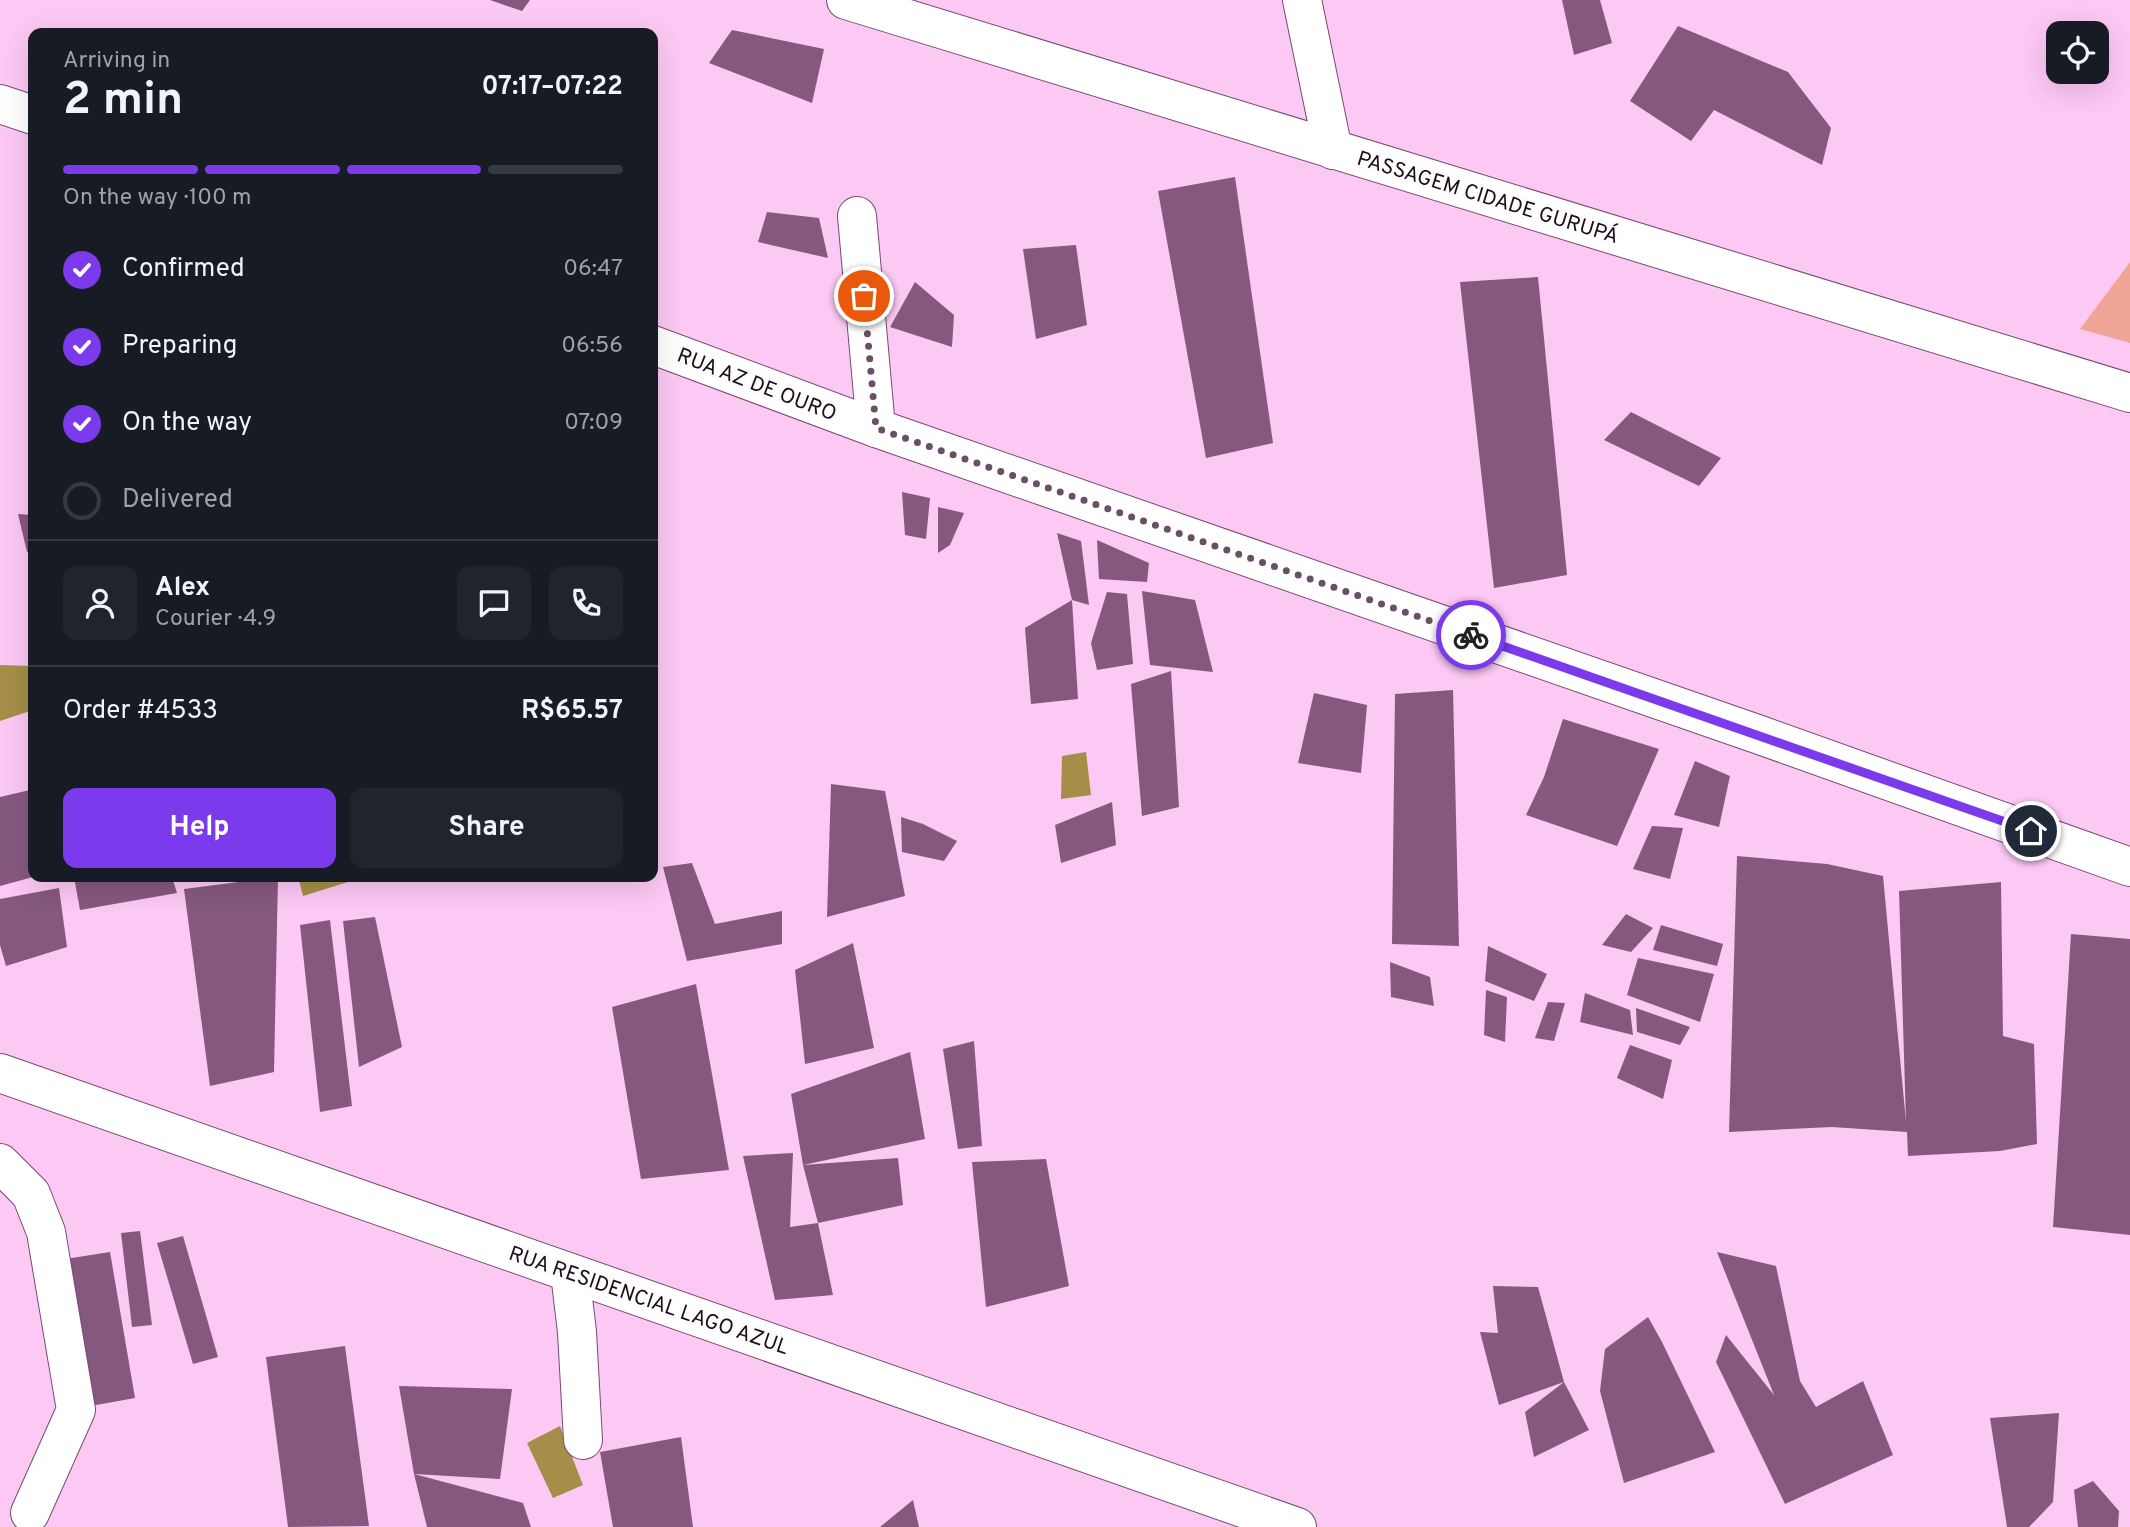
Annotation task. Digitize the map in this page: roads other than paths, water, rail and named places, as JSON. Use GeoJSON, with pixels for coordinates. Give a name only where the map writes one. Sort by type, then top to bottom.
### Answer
{"type":"FeatureCollection","features":[{"type":"Feature","properties":{"kind":"street","name":"PASSAGEM CIDADE GURUPÁ"},"geometry":{"type":"LineString","coordinates":[[846,0],[2130,393]]}},
{"type":"Feature","properties":{"kind":"street"},"geometry":{"type":"LineString","coordinates":[[1302,0],[1333,150]]}},
{"type":"Feature","properties":{"kind":"street"},"geometry":{"type":"LineString","coordinates":[[0,104],[28,113]]}},
{"type":"Feature","properties":{"kind":"street"},"geometry":{"type":"LineString","coordinates":[[857,216],[876,428]]}},
{"type":"Feature","properties":{"kind":"street","name":"RUA AZ DE OURO"},"geometry":{"type":"LineString","coordinates":[[658,347],[876,428],[1757,734],[2130,867]]}},
{"type":"Feature","properties":{"kind":"street","name":"RUA RESIDENCIAL LAGO AZUL"},"geometry":{"type":"LineString","coordinates":[[0,1073],[1297,1527]]}},
{"type":"Feature","properties":{"kind":"street"},"geometry":{"type":"LineString","coordinates":[[0,1163],[31,1194],[46,1233],[76,1410],[30,1513]]}},
{"type":"Feature","properties":{"kind":"street"},"geometry":{"type":"LineString","coordinates":[[570,1273],[583,1440]]}}]}
